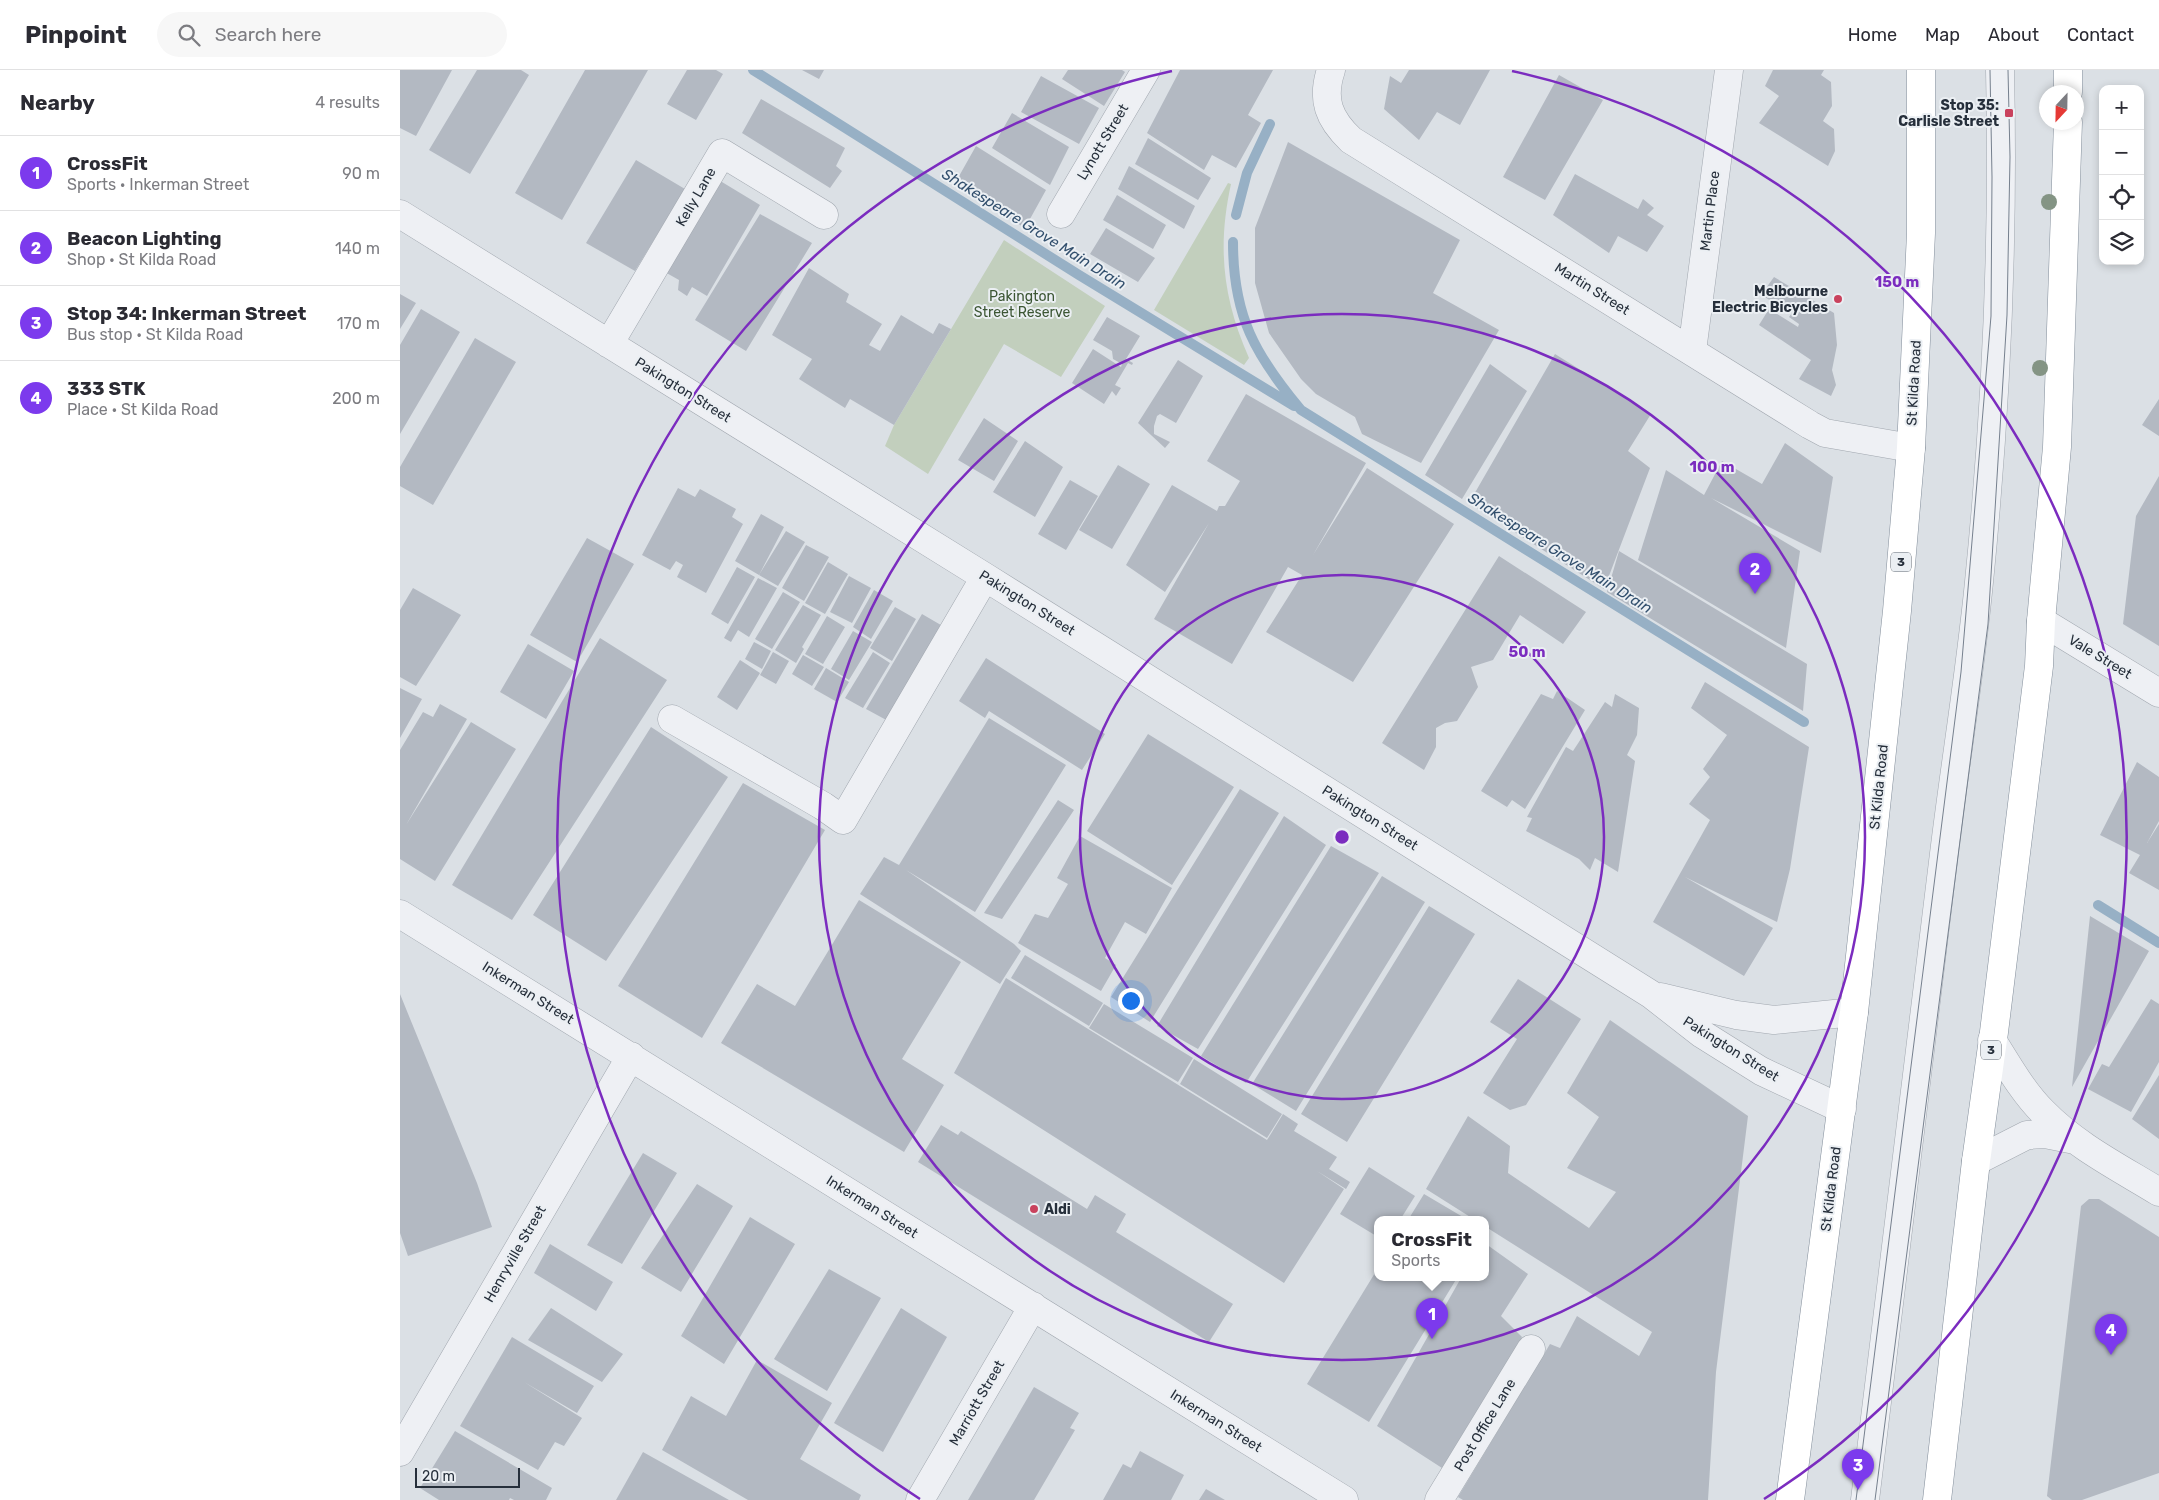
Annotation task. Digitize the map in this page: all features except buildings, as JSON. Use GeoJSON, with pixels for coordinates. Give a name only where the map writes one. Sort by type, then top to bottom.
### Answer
{"type":"FeatureCollection","features":[{"type":"Feature","properties":{"kind":"highway","name":"St Kilda Road"},"geometry":{"type":"LineString","coordinates":[[1790,1500],[1854,1012],[1880,785],[1911,448],[1921,234],[1921,70]]}},
{"type":"Feature","properties":{"kind":"highway"},"geometry":{"type":"LineString","coordinates":[[2068,70],[2068,85]]}},
{"type":"Feature","properties":{"kind":"highway","name":"3"},"geometry":{"type":"LineString","coordinates":[[1937,1500],[1976,1162],[2039,666],[2041,621],[2057,448],[2068,130]]}},
{"type":"Feature","properties":{"kind":"street","name":"Lynott Street"},"geometry":{"type":"LineString","coordinates":[[1061,214],[1146,70]]}},
{"type":"Feature","properties":{"kind":"street","name":"Martin Street"},"geometry":{"type":"LineString","coordinates":[[1331,70],[1328,109],[1336,126],[1351,140],[1810,425],[1826,433],[1911,448]]}},
{"type":"Feature","properties":{"kind":"street","name":"Martin Place"},"geometry":{"type":"LineString","coordinates":[[1692,351],[1729,70]]}},
{"type":"Feature","properties":{"kind":"street"},"geometry":{"type":"LineString","coordinates":[[1865,1500],[1906,1178],[1954,769],[1979,584],[1992,419],[2001,268],[2002,158],[2000,70]]}},
{"type":"Feature","properties":{"kind":"street","name":"Kelly Lane"},"geometry":{"type":"LineString","coordinates":[[609,344],[722,153],[824,215]]}},
{"type":"Feature","properties":{"kind":"street","name":"Pakington Street"},"geometry":{"type":"LineString","coordinates":[[400,214],[985,577],[1652,995],[1702,1034],[1761,1071],[1842,1109]]}},
{"type":"Feature","properties":{"kind":"street"},"geometry":{"type":"LineString","coordinates":[[672,719],[823,806],[843,820],[985,577]]}},
{"type":"Feature","properties":{"kind":"street","name":"Vale Street"},"geometry":{"type":"LineString","coordinates":[[2041,621],[2159,693]]}},
{"type":"Feature","properties":{"kind":"street","name":"Inkerman Street"},"geometry":{"type":"LineString","coordinates":[[400,914],[1344,1500]]}},
{"type":"Feature","properties":{"kind":"street","name":"Pakington Street"},"geometry":{"type":"LineString","coordinates":[[1652,995],[1736,1015],[1774,1020],[1854,1012]]}},
{"type":"Feature","properties":{"kind":"street"},"geometry":{"type":"LineString","coordinates":[[1992,1040],[2023,1088],[2043,1112],[2075,1140],[2159,1192]]}},
{"type":"Feature","properties":{"kind":"street","name":"Henryville Street"},"geometry":{"type":"LineString","coordinates":[[400,1452],[631,1056]]}},
{"type":"Feature","properties":{"kind":"street"},"geometry":{"type":"LineString","coordinates":[[1976,1162],[2027,1135],[2045,1134],[2075,1140]]}},
{"type":"Feature","properties":{"kind":"street","name":"Marriott Street"},"geometry":{"type":"LineString","coordinates":[[920,1500],[1033,1306]]}},
{"type":"Feature","properties":{"kind":"street","name":"Post Office Lane"},"geometry":{"type":"LineString","coordinates":[[1439,1500],[1531,1349]]}},
{"type":"Feature","properties":{"kind":"green space"},"geometry":{"type":"Polygon","coordinates":[[[1228,183],[1231,184],[1224,230],[1225,273],[1233,315],[1249,358],[1244,365],[1154,310],[1228,183]]]}},
{"type":"Feature","properties":{"kind":"green space","name":"Pakington Street Reserve"},"geometry":{"type":"Polygon","coordinates":[[[1004,240],[1105,306],[1061,377],[1004,344],[928,474],[885,446],[894,425],[1004,240]]]}},
{"type":"Feature","properties":{"kind":"waterway","name":"Shakespeare Grove Main Drain"},"geometry":{"type":"LineString","coordinates":[[753,70],[1079,275],[1294,406]]}},
{"type":"Feature","properties":{"kind":"waterway"},"geometry":{"type":"LineString","coordinates":[[1236,215],[1247,173],[1270,124]]}},
{"type":"Feature","properties":{"kind":"waterway","name":"Shakespeare Grove Main Drain"},"geometry":{"type":"LineString","coordinates":[[1233,242],[1237,292],[1242,313],[1250,333],[1271,371],[1301,410],[1804,722]]}},
{"type":"Feature","properties":{"kind":"waterway","name":"Shakespeare Grove Main Drain"},"geometry":{"type":"LineString","coordinates":[[2098,905],[2159,943]]}},
{"type":"Feature","properties":{"kind":"tram line"},"geometry":{"type":"LineString","coordinates":[[1856,1500],[1961,672],[1991,316],[1992,177],[1990,70]]}},
{"type":"Feature","properties":{"kind":"tram line"},"geometry":{"type":"LineString","coordinates":[[1875,1500],[1988,624],[2007,315],[2010,157],[2008,70]]}},
{"type":"Feature","properties":{"kind":"place","name":"Stop 35: Carlisle Street"},"geometry":{"type":"Point","coordinates":[2009,113]}},
{"type":"Feature","properties":{"kind":"place","name":"Melbourne Electric Bicycles"},"geometry":{"type":"Point","coordinates":[1838,299]}},
{"type":"Feature","properties":{"kind":"place","name":"Beacon Lighting"},"geometry":{"type":"Point","coordinates":[1755,594]}},
{"type":"Feature","properties":{"kind":"place","name":"Aldi"},"geometry":{"type":"Point","coordinates":[1034,1209]}},
{"type":"Feature","properties":{"kind":"place","name":"CrossFit"},"geometry":{"type":"Point","coordinates":[1432,1339]}},
{"type":"Feature","properties":{"kind":"place","name":"333 STK"},"geometry":{"type":"Point","coordinates":[2111,1355]}},
{"type":"Feature","properties":{"kind":"place","name":"Stop 34: Inkerman Street"},"geometry":{"type":"Point","coordinates":[1858,1490]}}]}
